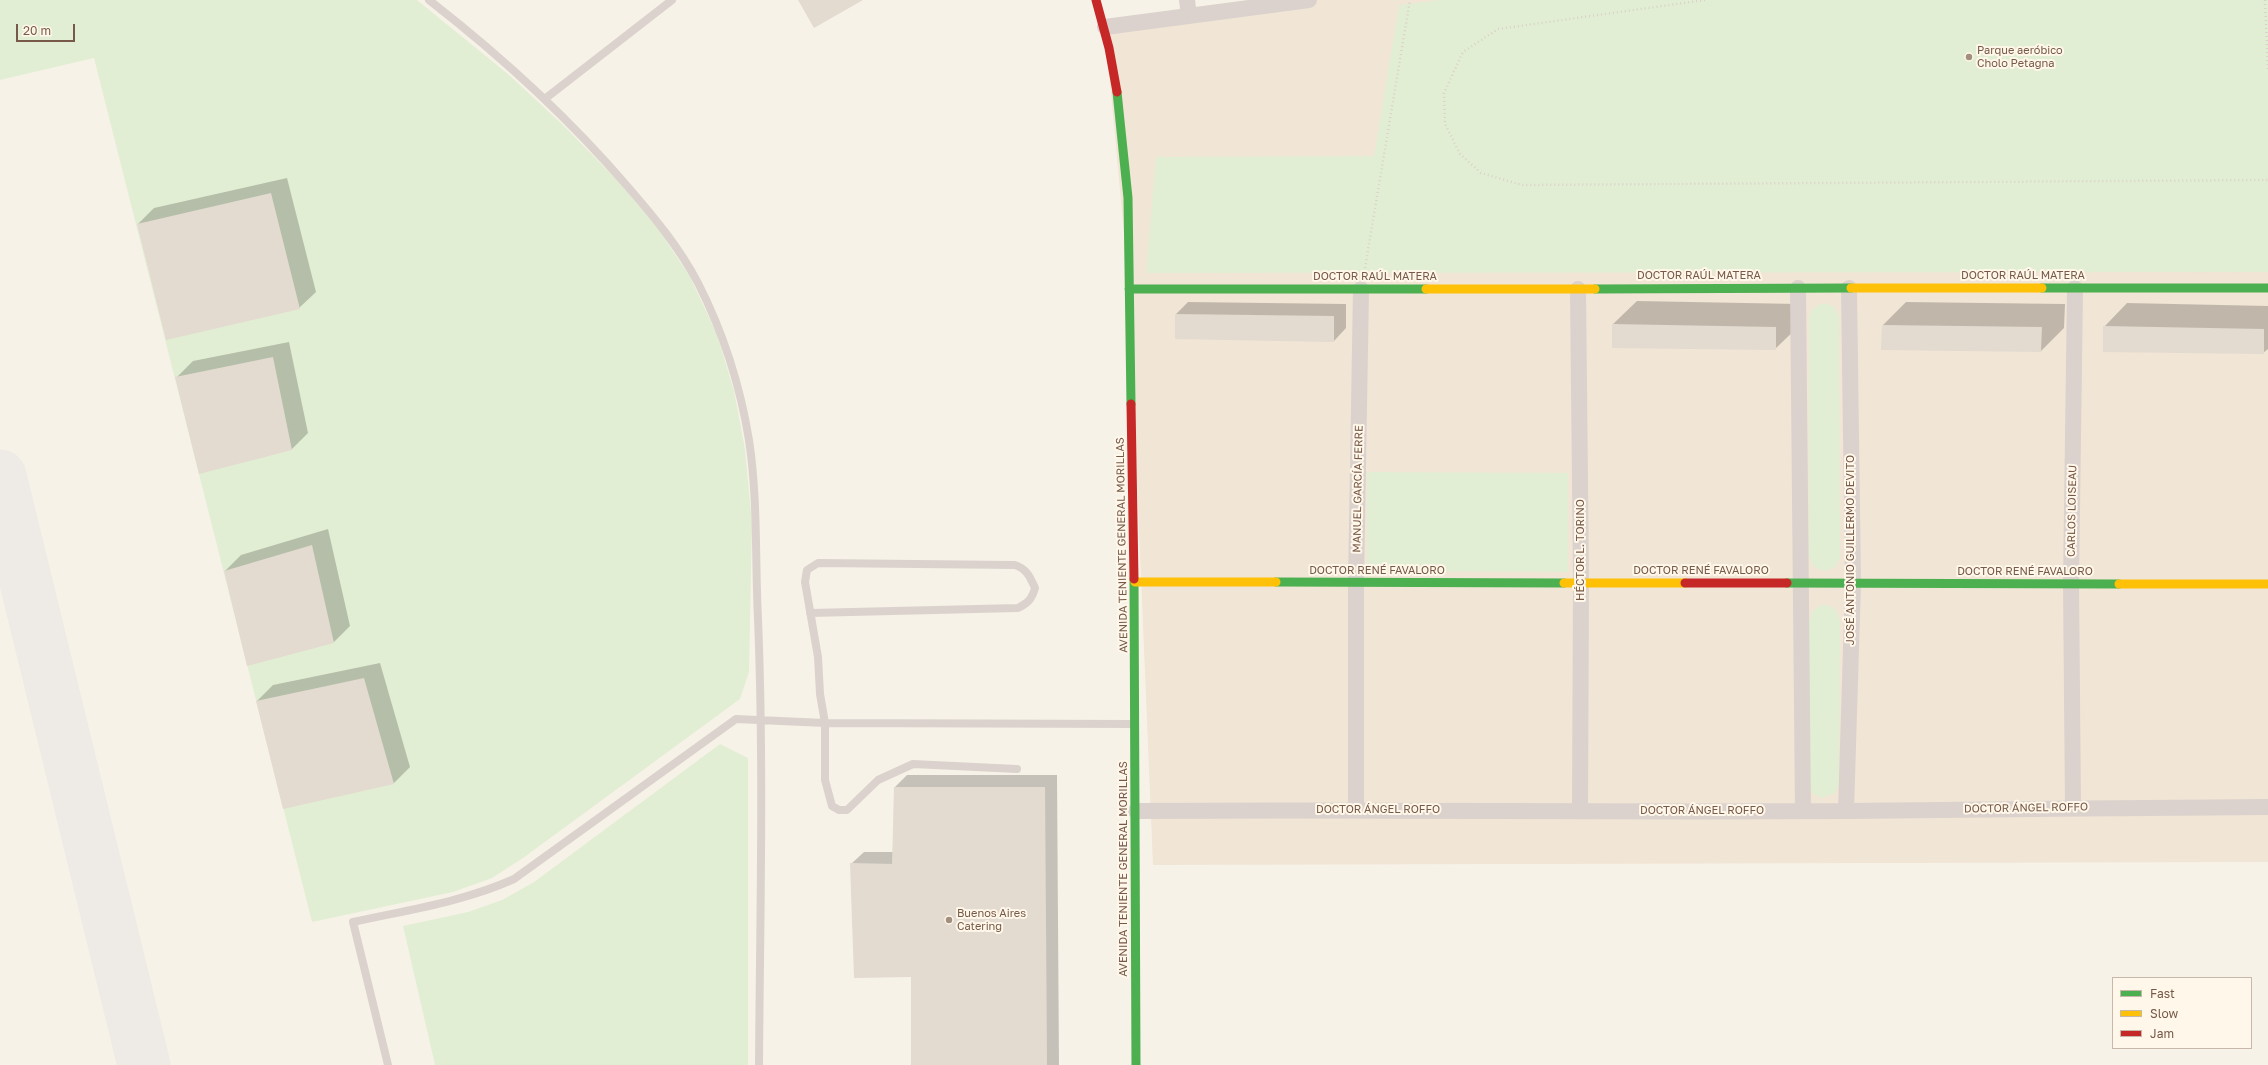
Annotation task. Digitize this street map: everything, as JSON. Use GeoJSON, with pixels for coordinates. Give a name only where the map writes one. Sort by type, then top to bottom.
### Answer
{"type":"FeatureCollection","features":[{"type":"Feature","properties":{"kind":"street","name":"AVENIDA TENIENTE GENERAL MORILLAS"},"geometry":{"type":"LineString","coordinates":[[1096,0],[1105,26],[1115,74],[1122,133],[1128,210],[1135,582],[1136,1065]]}},
{"type":"Feature","properties":{"kind":"street"},"geometry":{"type":"LineString","coordinates":[[1186,0],[1189,16]]}},
{"type":"Feature","properties":{"kind":"street"},"geometry":{"type":"LineString","coordinates":[[1105,26],[1310,0]]}},
{"type":"Feature","properties":{"kind":"street"},"geometry":{"type":"LineString","coordinates":[[1798,288],[1804,811]]}},
{"type":"Feature","properties":{"kind":"street","name":"JOSÉ ANTONIO GUILLERMO DEVITO"},"geometry":{"type":"LineString","coordinates":[[1846,811],[1853,583],[1849,288]]}},
{"type":"Feature","properties":{"kind":"street","name":"CARLOS LOISEAU"},"geometry":{"type":"LineString","coordinates":[[2073,807],[2071,584],[2075,288]]}},
{"type":"Feature","properties":{"kind":"street","name":"DOCTOR RAÚL MATERA"},"geometry":{"type":"LineString","coordinates":[[1129,289],[2268,288]]}},
{"type":"Feature","properties":{"kind":"street","name":"MANUEL GARCÍA FERRE"},"geometry":{"type":"LineString","coordinates":[[1356,810],[1356,583],[1361,289]]}},
{"type":"Feature","properties":{"kind":"street","name":"HÉCTOR L. TORINO"},"geometry":{"type":"LineString","coordinates":[[1578,289],[1581,583],[1580,810]]}},
{"type":"Feature","properties":{"kind":"street","name":"DOCTOR RENÉ FAVALORO"},"geometry":{"type":"LineString","coordinates":[[1135,582],[2268,584]]}},
{"type":"Feature","properties":{"kind":"street","name":"DOCTOR ÁNGEL ROFFO"},"geometry":{"type":"LineString","coordinates":[[1136,811],[1846,811],[2073,807],[2268,807]]}},
{"type":"Feature","properties":{"kind":"lane"},"geometry":{"type":"LineString","coordinates":[[429,0],[479,38],[546,98],[612,168],[665,230],[697,282],[724,340],[738,386],[749,442],[754,504],[762,720],[759,1065]]}},
{"type":"Feature","properties":{"kind":"lane"},"geometry":{"type":"LineString","coordinates":[[546,98],[672,0]]}},
{"type":"Feature","properties":{"kind":"lane"},"geometry":{"type":"LineString","coordinates":[[810,613],[1018,608],[1032,598],[1035,588],[1028,573],[1022,567],[1015,565],[818,563],[807,570],[805,582],[825,723],[825,780],[832,806],[839,810],[847,810],[878,780],[913,764],[1017,769]]}},
{"type":"Feature","properties":{"kind":"lane"},"geometry":{"type":"LineString","coordinates":[[388,1065],[353,922],[464,898],[489,891],[514,879],[736,719],[825,723],[1135,724]]}},
{"type":"Feature","properties":{"kind":"path"},"geometry":{"type":"LineString","coordinates":[[1361,289],[1410,0]]}},
{"type":"Feature","properties":{"kind":"path"},"geometry":{"type":"LineString","coordinates":[[1705,0],[1498,29],[1463,52],[1444,93],[1445,124],[1460,154],[1481,173],[1522,185],[2268,180]]}},
{"type":"Feature","properties":{"kind":"path"},"geometry":{"type":"LineString","coordinates":[[2264,0],[2268,70]]}},
{"type":"Feature","properties":{"kind":"shaded area"},"geometry":{"type":"Polygon","coordinates":[[[1309,0],[2268,0],[2268,862],[1153,865],[1129,289],[1105,27],[1309,0]]]}},
{"type":"Feature","properties":{"kind":"green space"},"geometry":{"type":"Polygon","coordinates":[[[0,0],[417,0],[508,74],[563,125],[618,181],[659,230],[690,277],[717,334],[734,391],[745,449],[752,524],[749,672],[740,699],[523,858],[492,878],[453,892],[312,922],[94,58],[0,80],[0,0]]]}},
{"type":"Feature","properties":{"kind":"green space"},"geometry":{"type":"Polygon","coordinates":[[[1440,0],[2268,0],[2268,272],[1146,273],[1156,157],[1374,156],[1399,5],[1440,0]]]}},
{"type":"Feature","properties":{"kind":"green space"},"geometry":{"type":"Polygon","coordinates":[[[1825,303],[1834,307],[1839,316],[1840,558],[1836,566],[1833,568],[1829,570],[1821,570],[1813,566],[1809,556],[1809,319],[1811,310],[1820,304],[1825,303]]]}},
{"type":"Feature","properties":{"kind":"green space"},"geometry":{"type":"Polygon","coordinates":[[[1367,472],[1568,473],[1568,572],[1367,571],[1367,472]]]}},
{"type":"Feature","properties":{"kind":"green space"},"geometry":{"type":"Polygon","coordinates":[[[1821,605],[1832,607],[1838,614],[1840,622],[1839,784],[1835,793],[1821,798],[1812,793],[1809,788],[1809,621],[1812,611],[1821,605]]]}},
{"type":"Feature","properties":{"kind":"green space"},"geometry":{"type":"Polygon","coordinates":[[[720,744],[748,758],[748,1065],[435,1065],[403,926],[468,912],[502,900],[534,882],[720,744]]]}},
{"type":"Feature","properties":{"kind":"building"},"geometry":{"type":"Polygon","coordinates":[[[798,0],[863,0],[814,28],[798,0]]]}},
{"type":"Feature","properties":{"kind":"building"},"geometry":{"type":"Polygon","coordinates":[[[271,193],[300,309],[166,340],[137,224],[271,193]]]}},
{"type":"Feature","properties":{"kind":"building"},"geometry":{"type":"Polygon","coordinates":[[[1175,314],[1334,316],[1334,342],[1175,339],[1175,314]]]}},
{"type":"Feature","properties":{"kind":"building"},"geometry":{"type":"Polygon","coordinates":[[[1612,324],[1776,327],[1776,350],[1612,348],[1612,324]]]}},
{"type":"Feature","properties":{"kind":"building"},"geometry":{"type":"Polygon","coordinates":[[[1882,325],[2042,327],[2041,352],[1881,350],[1882,325]]]}},
{"type":"Feature","properties":{"kind":"building"},"geometry":{"type":"Polygon","coordinates":[[[2103,326],[2264,329],[2264,354],[2103,352],[2103,326]]]}},
{"type":"Feature","properties":{"kind":"building"},"geometry":{"type":"Polygon","coordinates":[[[273,357],[292,450],[199,474],[175,377],[273,357]]]}},
{"type":"Feature","properties":{"kind":"building"},"geometry":{"type":"Polygon","coordinates":[[[312,545],[334,643],[247,666],[224,571],[312,545]]]}},
{"type":"Feature","properties":{"kind":"building"},"geometry":{"type":"Polygon","coordinates":[[[364,678],[394,784],[283,809],[256,701],[364,678]]]}},
{"type":"Feature","properties":{"kind":"building","name":"Buenos Aires Catering"},"geometry":{"type":"Polygon","coordinates":[[[894,787],[1045,787],[1047,1065],[911,1065],[911,977],[854,978],[850,863],[892,864],[894,787]]]}},
{"type":"Feature","properties":{"kind":"taxiway"},"geometry":{"type":"LineString","coordinates":[[0,476],[144,1065]]}},
{"type":"Feature","properties":{"kind":"traffic: fast"},"geometry":{"type":"LineString","coordinates":[[1117,92],[1128,198],[1131,404]]}},
{"type":"Feature","properties":{"kind":"traffic: fast"},"geometry":{"type":"LineString","coordinates":[[1595,289],[1851,288]]}},
{"type":"Feature","properties":{"kind":"traffic: fast"},"geometry":{"type":"LineString","coordinates":[[2042,288],[2268,288]]}},
{"type":"Feature","properties":{"kind":"traffic: fast"},"geometry":{"type":"LineString","coordinates":[[1129,289],[1426,289]]}},
{"type":"Feature","properties":{"kind":"traffic: fast"},"geometry":{"type":"LineString","coordinates":[[1134,579],[1136,1065]]}},
{"type":"Feature","properties":{"kind":"traffic: fast"},"geometry":{"type":"LineString","coordinates":[[1276,582],[1564,583]]}},
{"type":"Feature","properties":{"kind":"traffic: fast"},"geometry":{"type":"LineString","coordinates":[[1787,583],[2119,584]]}},
{"type":"Feature","properties":{"kind":"traffic: slow"},"geometry":{"type":"LineString","coordinates":[[1851,288],[2042,288]]}},
{"type":"Feature","properties":{"kind":"traffic: slow"},"geometry":{"type":"LineString","coordinates":[[1426,289],[1595,289]]}},
{"type":"Feature","properties":{"kind":"traffic: slow"},"geometry":{"type":"LineString","coordinates":[[1135,582],[1276,582]]}},
{"type":"Feature","properties":{"kind":"traffic: slow"},"geometry":{"type":"LineString","coordinates":[[1564,583],[1685,583]]}},
{"type":"Feature","properties":{"kind":"traffic: slow"},"geometry":{"type":"LineString","coordinates":[[2119,584],[2268,584]]}},
{"type":"Feature","properties":{"kind":"traffic: jam"},"geometry":{"type":"LineString","coordinates":[[1096,0],[1109,48],[1117,92]]}},
{"type":"Feature","properties":{"kind":"traffic: jam"},"geometry":{"type":"LineString","coordinates":[[1131,404],[1134,579]]}},
{"type":"Feature","properties":{"kind":"traffic: jam"},"geometry":{"type":"LineString","coordinates":[[1685,583],[1787,583]]}},
{"type":"Feature","properties":{"kind":"place","name":"Parque aeróbico Cholo Petagna"},"geometry":{"type":"Point","coordinates":[1969,57]}},
{"type":"Feature","properties":{"kind":"place","name":"Buenos Aires Catering"},"geometry":{"type":"Point","coordinates":[949,920]}}]}
